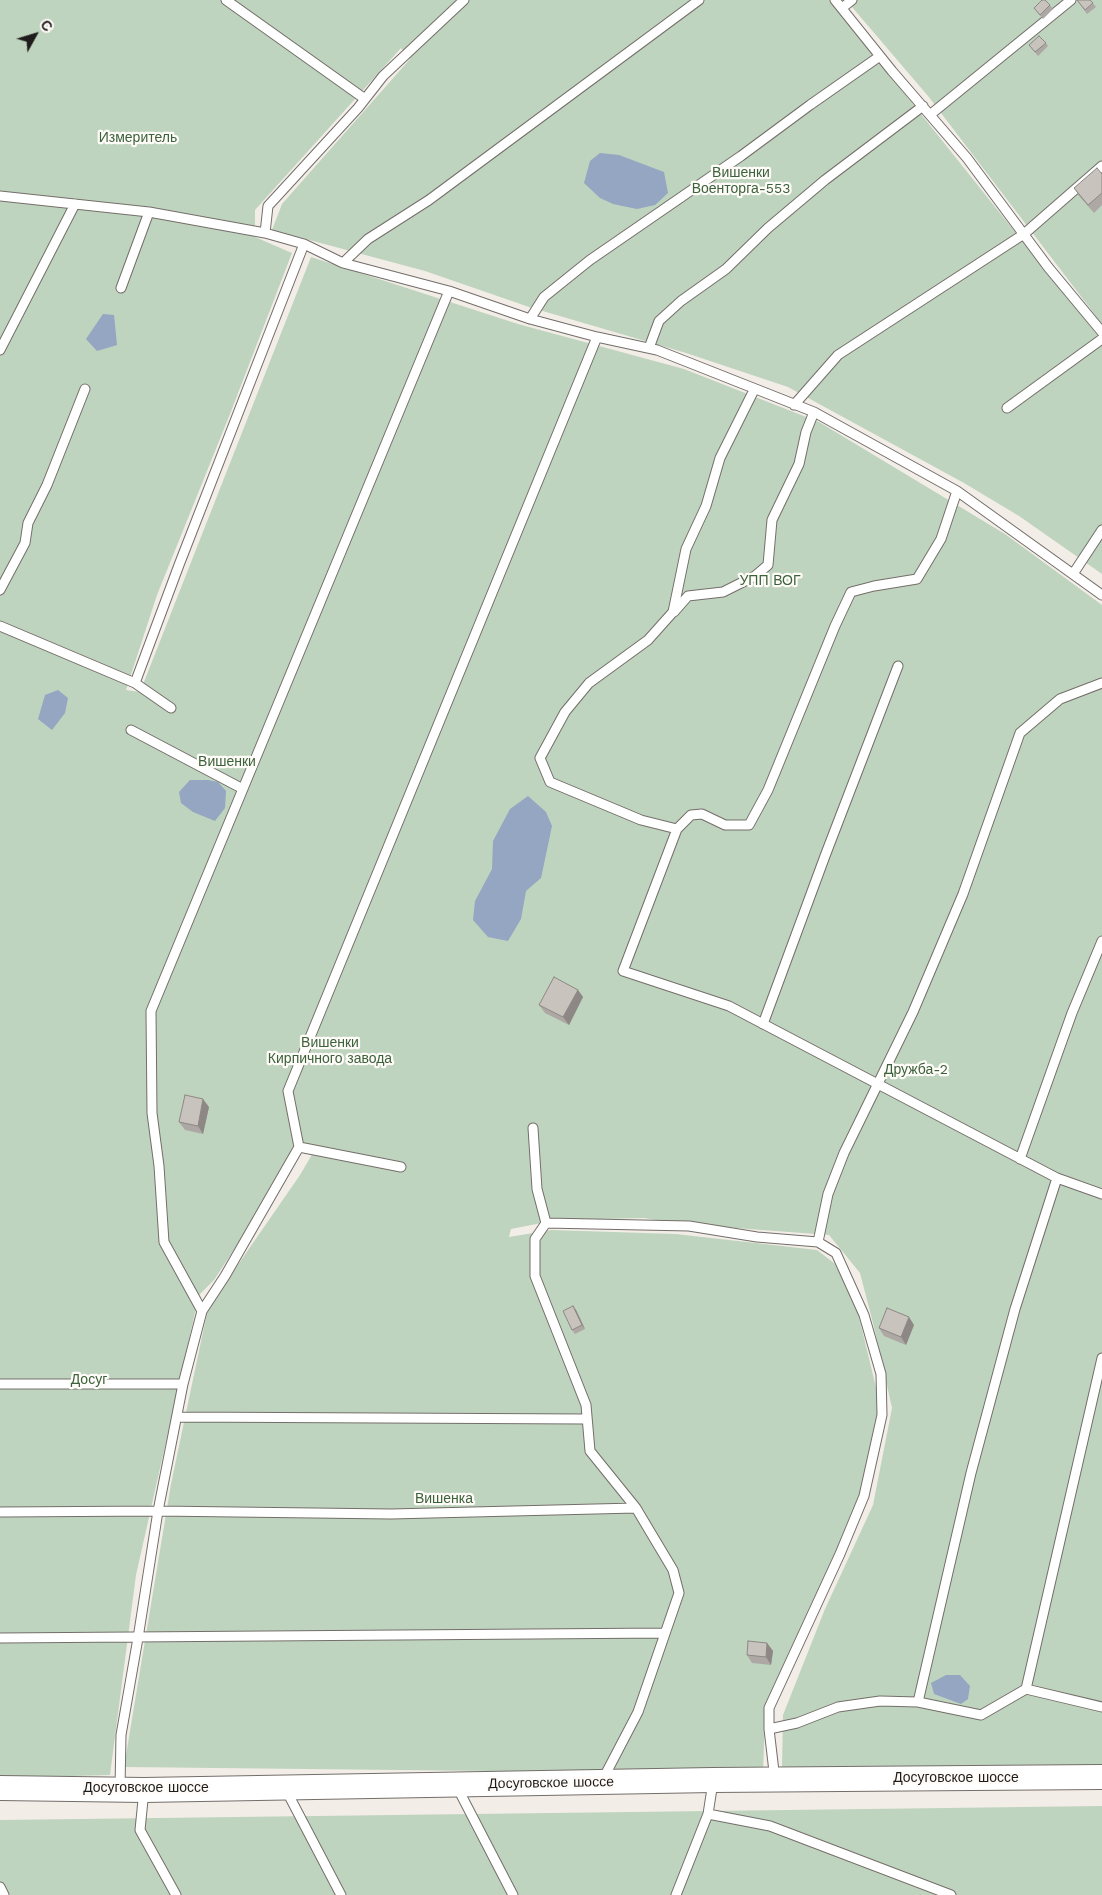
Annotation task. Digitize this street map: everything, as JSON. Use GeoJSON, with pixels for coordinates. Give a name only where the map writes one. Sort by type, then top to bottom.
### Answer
{"type":"FeatureCollection","features":[{"type":"Feature","properties":{"kind":"main road","name":"Досуговское шоссе"},"geometry":{"type":"LineString","coordinates":[[0,1788],[120,1788],[144,1790],[713,1780],[1102,1777]]}},
{"type":"Feature","properties":{"kind":"lane"},"geometry":{"type":"LineString","coordinates":[[226,0],[365,99]]}},
{"type":"Feature","properties":{"kind":"lane"},"geometry":{"type":"LineString","coordinates":[[265,233],[268,206],[365,99],[383,76],[464,0]]}},
{"type":"Feature","properties":{"kind":"lane"},"geometry":{"type":"LineString","coordinates":[[343,263],[368,239],[429,200],[699,0]]}},
{"type":"Feature","properties":{"kind":"lane"},"geometry":{"type":"LineString","coordinates":[[835,0],[967,158],[1048,267],[1102,332]]}},
{"type":"Feature","properties":{"kind":"lane"},"geometry":{"type":"LineString","coordinates":[[842,8],[852,0]]}},
{"type":"Feature","properties":{"kind":"lane"},"geometry":{"type":"LineString","coordinates":[[930,114],[1071,0]]}},
{"type":"Feature","properties":{"kind":"lane"},"geometry":{"type":"LineString","coordinates":[[530,319],[544,297],[590,260],[741,156],[880,56]]}},
{"type":"Feature","properties":{"kind":"lane"},"geometry":{"type":"LineString","coordinates":[[648,348],[659,321],[681,301],[726,269],[768,228],[825,180],[923,106]]}},
{"type":"Feature","properties":{"kind":"lane"},"geometry":{"type":"LineString","coordinates":[[794,405],[838,356],[1024,234],[1102,166]]}},
{"type":"Feature","properties":{"kind":"lane"},"geometry":{"type":"LineString","coordinates":[[0,196],[148,212],[265,233],[304,244],[343,263],[449,291],[530,319],[648,348],[814,412],[957,491],[1102,595]]}},
{"type":"Feature","properties":{"kind":"lane"},"geometry":{"type":"LineString","coordinates":[[0,350],[75,204]]}},
{"type":"Feature","properties":{"kind":"lane"},"geometry":{"type":"LineString","coordinates":[[121,288],[148,212]]}},
{"type":"Feature","properties":{"kind":"lane"},"geometry":{"type":"LineString","coordinates":[[134,683],[304,244]]}},
{"type":"Feature","properties":{"kind":"lane"},"geometry":{"type":"LineString","coordinates":[[202,1311],[164,1242],[159,1166],[152,1113],[151,1011],[449,291]]}},
{"type":"Feature","properties":{"kind":"lane"},"geometry":{"type":"LineString","coordinates":[[120,1788],[120,1735],[138,1638],[158,1511],[183,1384],[202,1311],[226,1276],[299,1148],[288,1091],[598,337]]}},
{"type":"Feature","properties":{"kind":"lane"},"geometry":{"type":"LineString","coordinates":[[1008,408],[1102,339]]}},
{"type":"Feature","properties":{"kind":"lane"},"geometry":{"type":"LineString","coordinates":[[0,590],[25,543],[28,523],[47,485],[85,389]]}},
{"type":"Feature","properties":{"kind":"lane"},"geometry":{"type":"LineString","coordinates":[[673,612],[686,549],[706,506],[720,458],[754,390]]}},
{"type":"Feature","properties":{"kind":"lane"},"geometry":{"type":"LineString","coordinates":[[677,829],[641,820],[550,782],[540,758],[565,712],[588,684],[648,640],[688,596],[723,592],[755,576],[768,565],[772,520],[799,464],[806,432],[814,412]]}},
{"type":"Feature","properties":{"kind":"lane"},"geometry":{"type":"LineString","coordinates":[[957,491],[941,539],[917,579],[851,592],[834,626],[768,790],[749,825],[725,825],[702,814],[691,815],[677,829],[623,971],[729,1006],[1056,1178],[1102,1194]]}},
{"type":"Feature","properties":{"kind":"lane"},"geometry":{"type":"LineString","coordinates":[[1073,574],[1102,530]]}},
{"type":"Feature","properties":{"kind":"lane"},"geometry":{"type":"LineString","coordinates":[[0,626],[134,683],[170,708]]}},
{"type":"Feature","properties":{"kind":"lane"},"geometry":{"type":"LineString","coordinates":[[763,1024],[898,666]]}},
{"type":"Feature","properties":{"kind":"lane"},"geometry":{"type":"LineString","coordinates":[[818,1242],[828,1194],[844,1153],[879,1085],[913,1012],[963,894],[1020,733],[1060,699],[1102,683]]}},
{"type":"Feature","properties":{"kind":"lane"},"geometry":{"type":"LineString","coordinates":[[131,730],[243,789]]}},
{"type":"Feature","properties":{"kind":"lane"},"geometry":{"type":"LineString","coordinates":[[1020,1159],[1072,1013],[1102,941]]}},
{"type":"Feature","properties":{"kind":"lane"},"geometry":{"type":"LineString","coordinates":[[533,1128],[537,1188],[546,1224]]}},
{"type":"Feature","properties":{"kind":"lane"},"geometry":{"type":"LineString","coordinates":[[299,1148],[401,1167]]}},
{"type":"Feature","properties":{"kind":"lane"},"geometry":{"type":"LineString","coordinates":[[918,1702],[971,1473],[1015,1309],[1056,1178]]}},
{"type":"Feature","properties":{"kind":"lane"},"geometry":{"type":"LineString","coordinates":[[546,1224],[689,1226],[757,1237],[818,1242],[836,1253],[864,1315],[881,1374],[882,1415],[864,1496],[840,1554],[769,1708],[769,1729],[775,1780]]}},
{"type":"Feature","properties":{"kind":"lane"},"geometry":{"type":"LineString","coordinates":[[546,1224],[535,1239],[535,1276],[586,1405],[590,1451],[636,1508],[672,1570],[679,1593],[638,1712],[601,1782]]}},
{"type":"Feature","properties":{"kind":"lane"},"geometry":{"type":"LineString","coordinates":[[1026,1689],[1102,1358]]}},
{"type":"Feature","properties":{"kind":"lane"},"geometry":{"type":"LineString","coordinates":[[0,1384],[183,1384]]}},
{"type":"Feature","properties":{"kind":"lane"},"geometry":{"type":"LineString","coordinates":[[177,1417],[586,1419]]}},
{"type":"Feature","properties":{"kind":"lane"},"geometry":{"type":"LineString","coordinates":[[0,1512],[158,1511],[391,1514],[636,1508]]}},
{"type":"Feature","properties":{"kind":"lane"},"geometry":{"type":"LineString","coordinates":[[0,1638],[665,1633]]}},
{"type":"Feature","properties":{"kind":"lane"},"geometry":{"type":"LineString","coordinates":[[769,1729],[797,1723],[838,1707],[880,1701],[918,1702],[981,1715],[1026,1689],[1102,1707]]}},
{"type":"Feature","properties":{"kind":"lane"},"geometry":{"type":"LineString","coordinates":[[676,1895],[708,1814],[713,1780]]}},
{"type":"Feature","properties":{"kind":"lane"},"geometry":{"type":"LineString","coordinates":[[455,1785],[514,1895]]}},
{"type":"Feature","properties":{"kind":"lane"},"geometry":{"type":"LineString","coordinates":[[284,1788],[341,1895]]}},
{"type":"Feature","properties":{"kind":"lane"},"geometry":{"type":"LineString","coordinates":[[144,1790],[140,1830],[176,1895]]}},
{"type":"Feature","properties":{"kind":"lane"},"geometry":{"type":"LineString","coordinates":[[708,1814],[770,1826],[951,1895]]}},
{"type":"Feature","properties":{"kind":"lane"},"geometry":{"type":"LineString","coordinates":[[0,1887],[4,1895]]}},
{"type":"Feature","properties":{"kind":"green space"},"geometry":{"type":"Polygon","coordinates":[[[0,0],[830,0],[1102,341],[1102,574],[1019,516],[964,483],[788,387],[686,353],[529,307],[425,271],[272,230],[282,204],[410,59],[401,48],[255,210],[255,237],[292,253],[157,595],[126,690],[140,692],[311,257],[518,324],[684,369],[819,422],[1005,534],[1102,605],[1102,1770],[782,1767],[783,1715],[825,1609],[873,1505],[892,1408],[873,1323],[860,1273],[829,1235],[682,1224],[644,1218],[557,1220],[511,1229],[509,1237],[551,1230],[676,1234],[817,1250],[834,1263],[853,1292],[880,1404],[859,1501],[765,1714],[763,1774],[124,1767],[171,1484],[208,1308],[300,1175],[317,1146],[295,1143],[287,1169],[214,1280],[199,1295],[136,1575],[110,1775],[0,1778],[0,0]]]}},
{"type":"Feature","properties":{"kind":"green space"},"geometry":{"type":"Polygon","coordinates":[[[846,0],[1102,0],[1102,324],[928,96],[846,0]]]}},
{"type":"Feature","properties":{"kind":"green space"},"geometry":{"type":"Polygon","coordinates":[[[1102,1806],[1102,1895],[0,1895],[0,1820],[1102,1806]]]}},
{"type":"Feature","properties":{"kind":"water"},"geometry":{"type":"Polygon","coordinates":[[[600,153],[619,155],[664,172],[668,193],[655,205],[637,209],[613,204],[600,198],[584,183],[590,161],[600,153]]]}},
{"type":"Feature","properties":{"kind":"water"},"geometry":{"type":"Polygon","coordinates":[[[103,314],[114,315],[117,345],[97,351],[86,339],[103,314]]]}},
{"type":"Feature","properties":{"kind":"water"},"geometry":{"type":"Polygon","coordinates":[[[58,690],[68,698],[65,713],[52,730],[38,719],[45,695],[58,690]]]}},
{"type":"Feature","properties":{"kind":"water"},"geometry":{"type":"Polygon","coordinates":[[[190,780],[218,782],[226,791],[225,808],[215,821],[193,812],[181,803],[179,792],[190,780]]]}},
{"type":"Feature","properties":{"kind":"water"},"geometry":{"type":"Polygon","coordinates":[[[528,796],[546,812],[552,826],[541,878],[526,891],[521,919],[508,941],[488,937],[473,920],[475,901],[492,869],[493,841],[510,809],[528,796]]]}},
{"type":"Feature","properties":{"kind":"water"},"geometry":{"type":"Polygon","coordinates":[[[946,1675],[960,1675],[970,1686],[968,1699],[961,1704],[934,1694],[931,1683],[946,1675]]]}},
{"type":"Feature","properties":{"kind":"building"},"geometry":{"type":"Polygon","coordinates":[[[1042,0],[1045,0],[1050,5],[1040,15],[1034,8],[1042,0]]]}},
{"type":"Feature","properties":{"kind":"building"},"geometry":{"type":"Polygon","coordinates":[[[1077,0],[1090,0],[1093,3],[1085,10],[1077,0]]]}},
{"type":"Feature","properties":{"kind":"building"},"geometry":{"type":"Polygon","coordinates":[[[1039,36],[1046,43],[1035,52],[1029,45],[1039,36]]]}},
{"type":"Feature","properties":{"kind":"building"},"geometry":{"type":"Polygon","coordinates":[[[1097,168],[1102,174],[1102,193],[1088,205],[1074,188],[1097,168]]]}},
{"type":"Feature","properties":{"kind":"building"},"geometry":{"type":"Polygon","coordinates":[[[554,977],[578,990],[563,1017],[539,1005],[554,977]]]}},
{"type":"Feature","properties":{"kind":"building"},"geometry":{"type":"Polygon","coordinates":[[[185,1095],[203,1099],[198,1126],[179,1122],[185,1095]]]}},
{"type":"Feature","properties":{"kind":"building"},"geometry":{"type":"Polygon","coordinates":[[[573,1306],[582,1325],[572,1330],[563,1311],[573,1306]]]}},
{"type":"Feature","properties":{"kind":"building"},"geometry":{"type":"Polygon","coordinates":[[[887,1308],[909,1317],[901,1337],[879,1328],[887,1308]]]}},
{"type":"Feature","properties":{"kind":"building"},"geometry":{"type":"Polygon","coordinates":[[[748,1641],[767,1643],[766,1657],[747,1655],[748,1641]]]}},
{"type":"Feature","properties":{"kind":"park label","name":"Измеритель"},"geometry":{"type":"Point","coordinates":[138,138]}},
{"type":"Feature","properties":{"kind":"park label","name":"Вишенки Военторга-553"},"geometry":{"type":"Point","coordinates":[741,182]}},
{"type":"Feature","properties":{"kind":"park label","name":"УПП ВОГ"},"geometry":{"type":"Point","coordinates":[770,581]}},
{"type":"Feature","properties":{"kind":"park label","name":"Вишенки"},"geometry":{"type":"Point","coordinates":[227,762]}},
{"type":"Feature","properties":{"kind":"park label","name":"Вишенки Кирпичного завода"},"geometry":{"type":"Point","coordinates":[330,1052]}},
{"type":"Feature","properties":{"kind":"park label","name":"Дружба-2"},"geometry":{"type":"Point","coordinates":[916,1070]}},
{"type":"Feature","properties":{"kind":"park label","name":"Досуг"},"geometry":{"type":"Point","coordinates":[89,1380]}},
{"type":"Feature","properties":{"kind":"park label","name":"Вишенка"},"geometry":{"type":"Point","coordinates":[444,1499]}}]}
